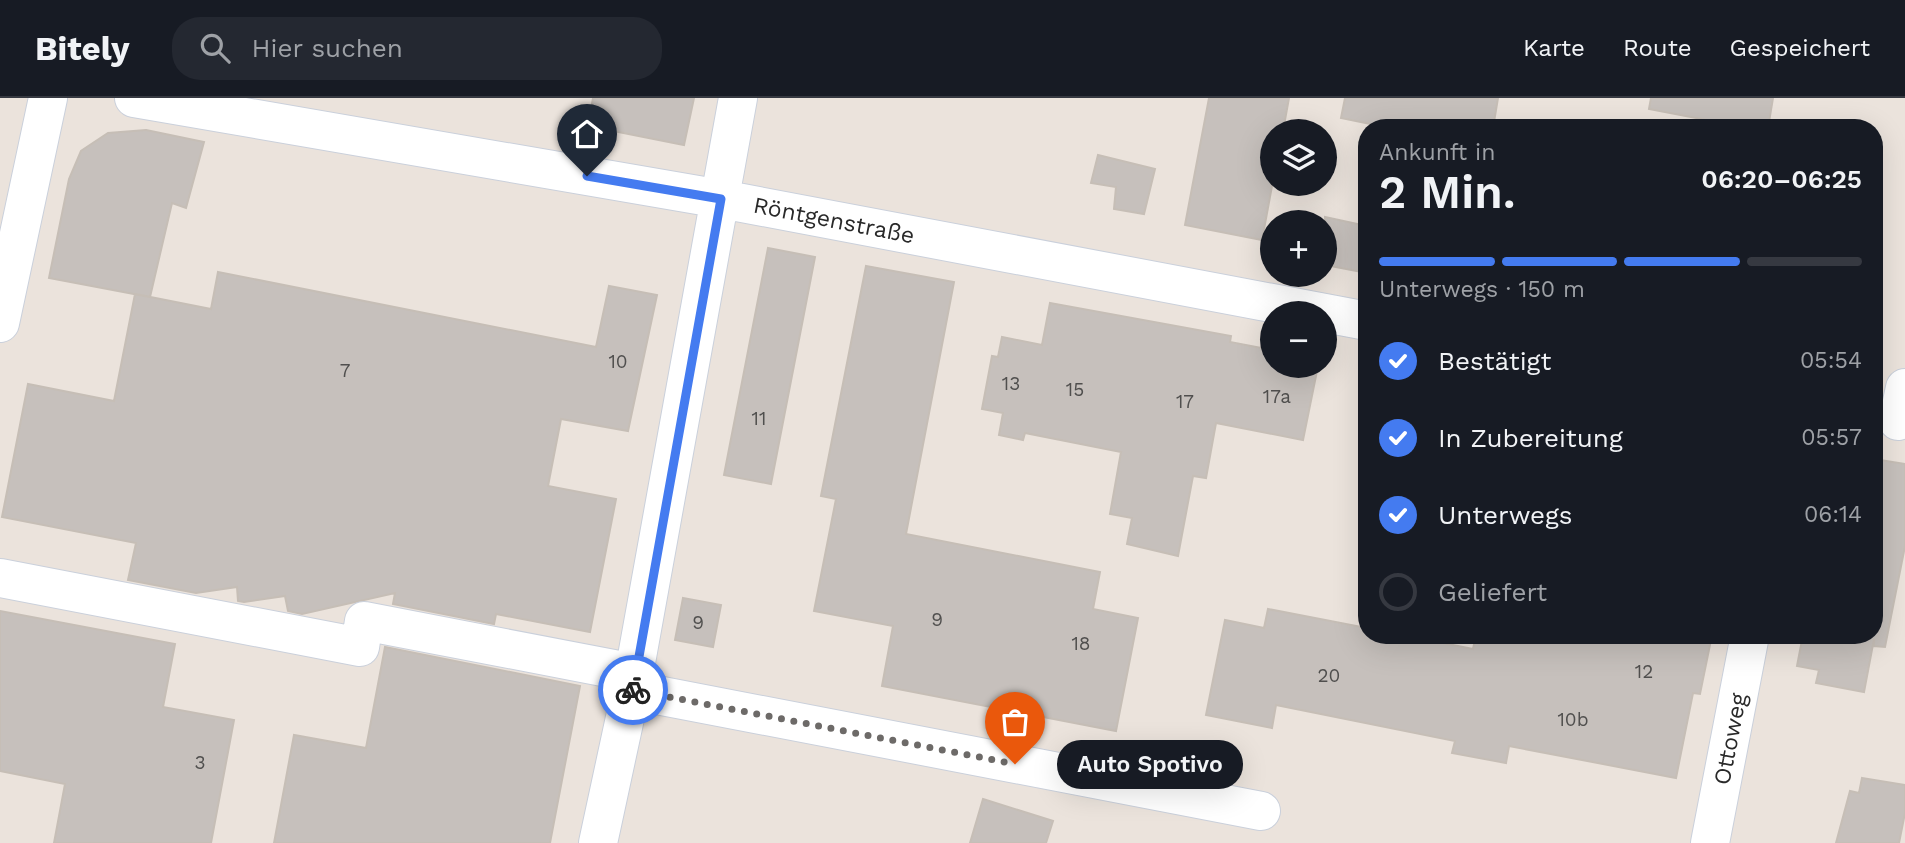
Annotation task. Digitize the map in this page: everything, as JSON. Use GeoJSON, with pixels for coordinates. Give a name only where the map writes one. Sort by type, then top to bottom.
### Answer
{"type":"FeatureCollection","features":[{"type":"Feature","properties":{"kind":"street"},"geometry":{"type":"LineString","coordinates":[[2,301],[48,98]]}},
{"type":"Feature","properties":{"kind":"street","name":"Röntgenstraße"},"geometry":{"type":"LineString","coordinates":[[134,98],[721,199],[1358,319]]}},
{"type":"Feature","properties":{"kind":"street"},"geometry":{"type":"LineString","coordinates":[[598,843],[633,682],[738,98]]}},
{"type":"Feature","properties":{"kind":"street"},"geometry":{"type":"LineString","coordinates":[[0,578],[360,647],[364,621],[633,682],[1261,811]]}},
{"type":"Feature","properties":{"kind":"street","name":"Ottoweg"},"geometry":{"type":"LineString","coordinates":[[1710,843],[1748,644]]}},
{"type":"Feature","properties":{"kind":"building"},"geometry":{"type":"Polygon","coordinates":[[[593,98],[694,98],[684,145],[588,126],[593,98]]]}},
{"type":"Feature","properties":{"kind":"building"},"geometry":{"type":"Polygon","coordinates":[[[1209,98],[1289,98],[1285,119],[1260,119],[1260,196],[1270,196],[1268,210],[1260,210],[1260,240],[1185,225],[1209,98]]]}},
{"type":"Feature","properties":{"kind":"building"},"geometry":{"type":"Polygon","coordinates":[[[1345,98],[1498,98],[1494,119],[1358,119],[1358,121],[1341,118],[1345,98]]]}},
{"type":"Feature","properties":{"kind":"building"},"geometry":{"type":"Polygon","coordinates":[[[1651,98],[1773,98],[1770,119],[1701,119],[1649,109],[1651,98]]]}},
{"type":"Feature","properties":{"kind":"building"},"geometry":{"type":"Polygon","coordinates":[[[146,130],[204,142],[186,208],[172,203],[150,297],[49,278],[69,179],[81,151],[108,133],[146,130]]]}},
{"type":"Feature","properties":{"kind":"building"},"geometry":{"type":"Polygon","coordinates":[[[1098,155],[1155,169],[1144,214],[1114,209],[1116,187],[1091,183],[1098,155]]]}},
{"type":"Feature","properties":{"kind":"building"},"geometry":{"type":"Polygon","coordinates":[[[1337,220],[1358,224],[1358,271],[1337,267],[1337,220]]]}},
{"type":"Feature","properties":{"kind":"building"},"geometry":{"type":"Polygon","coordinates":[[[768,248],[815,257],[771,484],[724,475],[768,248]]]}},
{"type":"Feature","properties":{"kind":"building"},"geometry":{"type":"Polygon","coordinates":[[[866,266],[954,282],[906,534],[1100,572],[1093,609],[1138,618],[1116,731],[882,686],[893,626],[814,611],[836,499],[821,496],[866,266]]]}},
{"type":"Feature","properties":{"kind":"building"},"geometry":{"type":"Polygon","coordinates":[[[218,272],[596,347],[609,286],[657,295],[628,431],[561,419],[548,486],[616,499],[590,632],[496,614],[494,624],[393,604],[395,593],[302,614],[288,611],[285,596],[244,602],[238,601],[237,587],[196,593],[128,580],[136,543],[2,517],[28,384],[114,401],[135,294],[211,309],[218,272]]]}},
{"type":"Feature","properties":{"kind":"building"},"geometry":{"type":"Polygon","coordinates":[[[1050,303],[1231,336],[1230,342],[1260,348],[1260,378],[1316,378],[1303,440],[1216,423],[1206,478],[1193,476],[1178,556],[1127,544],[1132,518],[1110,514],[1121,452],[1025,433],[1023,440],[999,435],[1003,413],[982,409],[992,356],[998,357],[1002,337],[1042,345],[1050,303]]]}},
{"type":"Feature","properties":{"kind":"building"},"geometry":{"type":"Polygon","coordinates":[[[1883,460],[1905,464],[1905,546],[1885,647],[1874,646],[1883,644],[1883,460]]]}},
{"type":"Feature","properties":{"kind":"building"},"geometry":{"type":"Polygon","coordinates":[[[683,598],[721,605],[713,647],[675,640],[683,598]]]}},
{"type":"Feature","properties":{"kind":"building"},"geometry":{"type":"Polygon","coordinates":[[[1268,609],[1358,626],[1358,644],[1448,644],[1473,649],[1474,644],[1710,644],[1700,694],[1693,693],[1676,778],[1509,746],[1506,763],[1452,753],[1455,741],[1276,705],[1272,728],[1206,715],[1225,620],[1264,628],[1268,609]]]}},
{"type":"Feature","properties":{"kind":"building"},"geometry":{"type":"Polygon","coordinates":[[[0,611],[175,644],[163,707],[234,720],[211,843],[54,843],[65,784],[0,771],[0,611]]]}},
{"type":"Feature","properties":{"kind":"building"},"geometry":{"type":"Polygon","coordinates":[[[1801,644],[1873,644],[1864,692],[1816,683],[1819,670],[1797,666],[1801,644]]]}},
{"type":"Feature","properties":{"kind":"building"},"geometry":{"type":"Polygon","coordinates":[[[385,647],[580,686],[550,843],[274,843],[294,735],[366,748],[385,647]]]}},
{"type":"Feature","properties":{"kind":"building"},"geometry":{"type":"Polygon","coordinates":[[[1862,778],[1905,785],[1905,813],[1899,843],[1836,843],[1850,791],[1859,793],[1862,778]]]}},
{"type":"Feature","properties":{"kind":"building"},"geometry":{"type":"Polygon","coordinates":[[[983,799],[1053,821],[1046,843],[970,843],[983,799]]]}},
{"type":"Feature","properties":{"kind":"way so far"},"geometry":{"type":"LineString","coordinates":[[633,690],[1015,764]]}},
{"type":"Feature","properties":{"kind":"place","name":"Auto Spotivo"},"geometry":{"type":"Point","coordinates":[1015,764]}},
{"type":"Feature","properties":{"kind":"route"},"geometry":{"type":"LineString","coordinates":[[587,176],[721,199],[633,690]]}}]}
